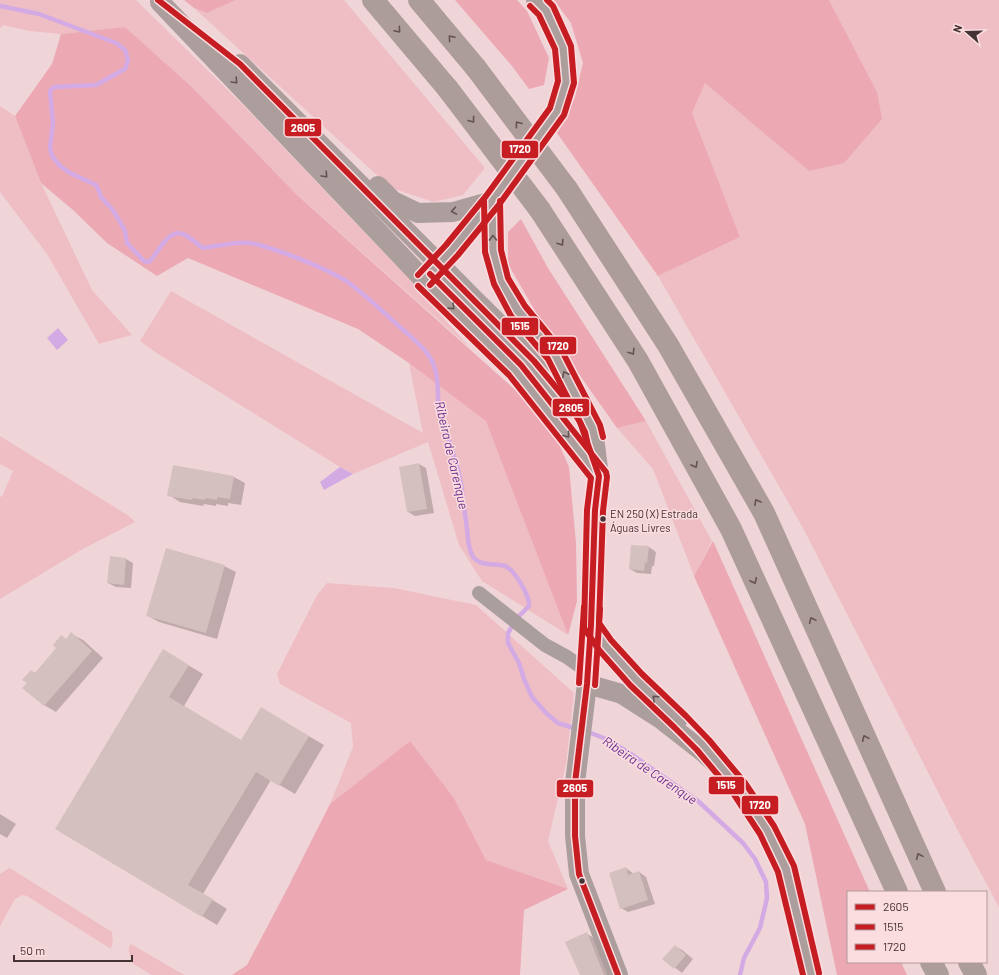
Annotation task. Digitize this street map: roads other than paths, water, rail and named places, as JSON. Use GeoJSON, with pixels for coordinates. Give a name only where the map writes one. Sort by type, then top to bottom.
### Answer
{"type":"FeatureCollection","features":[{"type":"Feature","properties":{"kind":"highway"},"geometry":{"type":"LineString","coordinates":[[373,0],[448,89],[540,210],[638,361],[731,529],[897,891]]}},
{"type":"Feature","properties":{"kind":"highway"},"geometry":{"type":"LineString","coordinates":[[419,0],[476,68],[567,189],[668,345],[764,513],[935,891]]}},
{"type":"Feature","properties":{"kind":"highway"},"geometry":{"type":"LineString","coordinates":[[932,963],[938,975]]}},
{"type":"Feature","properties":{"kind":"highway"},"geometry":{"type":"LineString","coordinates":[[970,963],[976,975]]}},
{"type":"Feature","properties":{"kind":"main road"},"geometry":{"type":"LineString","coordinates":[[424,280],[492,201],[557,112],[566,82],[563,47],[546,10],[536,0]]}},
{"type":"Feature","properties":{"kind":"main road"},"geometry":{"type":"LineString","coordinates":[[159,1],[240,64],[313,124],[393,201],[418,213],[453,212],[492,201]]}},
{"type":"Feature","properties":{"kind":"main road"},"geometry":{"type":"LineString","coordinates":[[159,1],[424,280],[515,370],[599,476]]}},
{"type":"Feature","properties":{"kind":"main road"},"geometry":{"type":"LineString","coordinates":[[240,64],[534,361],[564,397],[580,422],[599,476]]}},
{"type":"Feature","properties":{"kind":"main road"},"geometry":{"type":"LineString","coordinates":[[492,201],[493,251],[501,281],[518,311],[555,355],[593,429],[599,476],[595,510],[588,673],[575,783],[575,829],[578,874],[618,975]]}},
{"type":"Feature","properties":{"kind":"main road"},"geometry":{"type":"LineString","coordinates":[[591,624],[605,645],[636,680],[703,745],[739,788],[766,830],[786,869],[812,975]]}},
{"type":"Feature","properties":{"kind":"main road"},"geometry":{"type":"LineString","coordinates":[[588,673],[624,667]]}},
{"type":"Feature","properties":{"kind":"main road"},"geometry":{"type":"LineString","coordinates":[[588,673],[660,719],[702,751],[727,774],[739,788]]}},
{"type":"Feature","properties":{"kind":"street"},"geometry":{"type":"LineString","coordinates":[[479,593],[545,645],[567,657],[588,673]]}},
{"type":"Feature","properties":{"kind":"waterway","name":"Ribeira de Carenque"},"geometry":{"type":"LineString","coordinates":[[0,6],[39,14],[116,43],[125,50],[128,60],[125,69],[96,85],[54,87],[50,91],[53,123],[50,148],[52,156],[60,166],[70,173],[96,185],[101,197],[112,209],[125,231],[127,243],[144,261],[149,262],[169,237],[179,233],[187,236],[203,248],[242,243],[256,244],[266,247],[314,265],[346,281],[374,304],[425,351],[435,369],[439,408],[459,474],[468,542],[472,555],[475,559],[482,563],[501,565],[509,568],[521,583],[527,596],[529,606],[518,617],[508,633],[508,643],[519,663],[532,697],[547,714],[558,723],[577,729]]}},
{"type":"Feature","properties":{"kind":"waterway","name":"Ribeira de Carenque"},"geometry":{"type":"LineString","coordinates":[[586,731],[606,739],[631,754],[698,801],[743,843],[755,859],[766,882],[767,898],[760,928],[744,958],[740,975]]}},
{"type":"Feature","properties":{"kind":"place","name":"EN 250 (X) Estrada Águas Livres"},"geometry":{"type":"Point","coordinates":[603,519]}}]}
